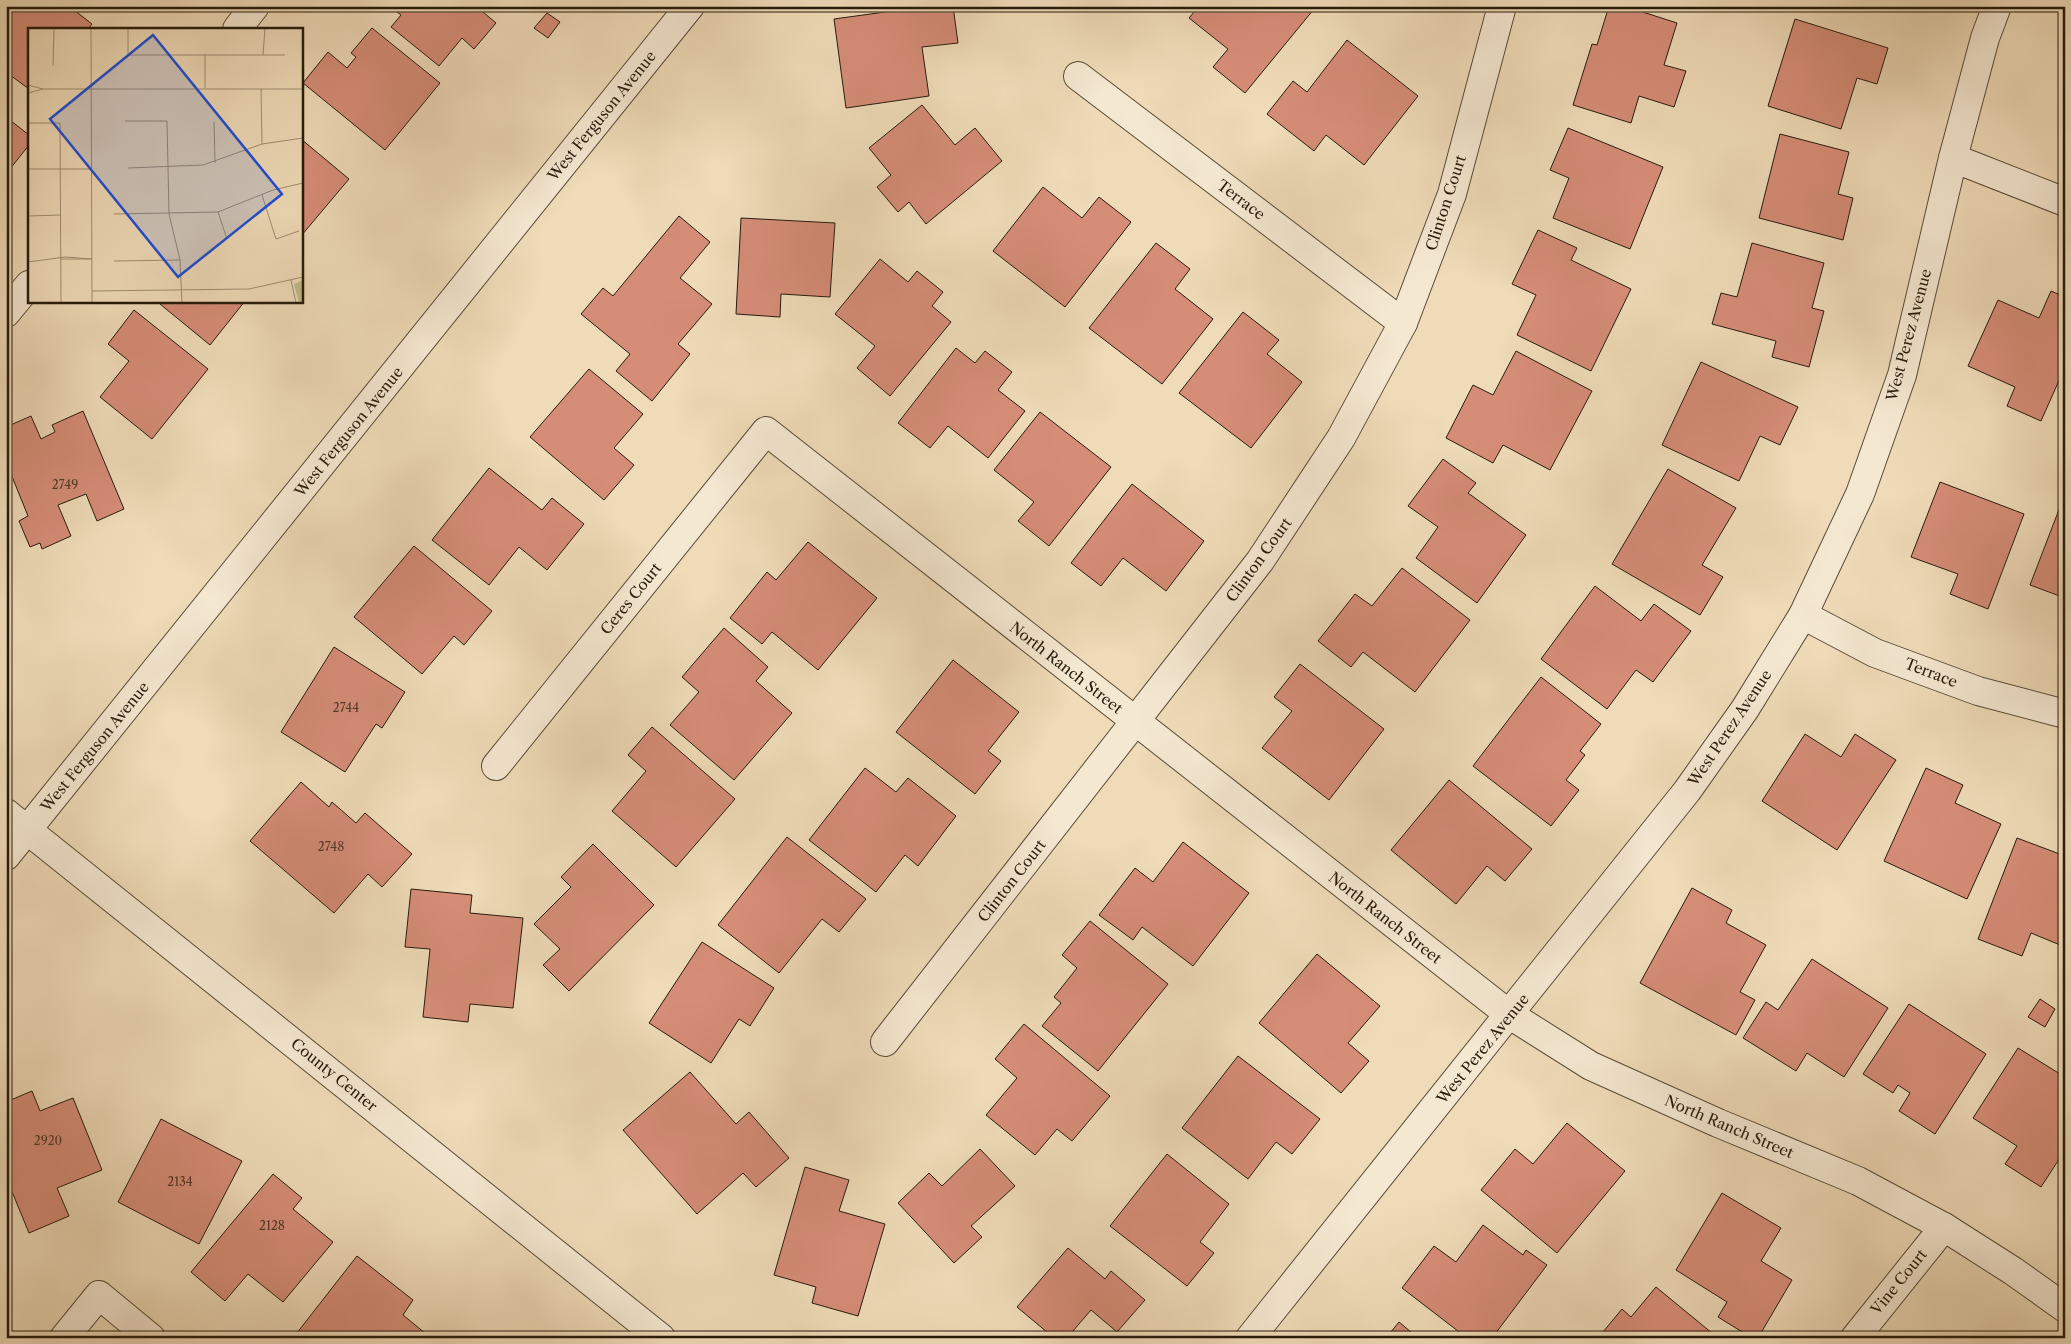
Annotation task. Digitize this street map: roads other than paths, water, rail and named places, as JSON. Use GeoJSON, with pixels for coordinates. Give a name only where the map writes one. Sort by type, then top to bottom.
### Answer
{"type":"FeatureCollection","features":[{"type":"Feature","properties":{"kind":"street"},"geometry":{"type":"LineString","coordinates":[[238,28],[255,6]]}},
{"type":"Feature","properties":{"kind":"street","name":"West Ferguson Avenue"},"geometry":{"type":"LineString","coordinates":[[6,856],[690,6]]}},
{"type":"Feature","properties":{"kind":"street","name":"Clinton Court"},"geometry":{"type":"LineString","coordinates":[[885,1042],[1260,561],[1341,438],[1403,323],[1452,194],[1502,6]]}},
{"type":"Feature","properties":{"kind":"street","name":"West Perez Avenue"},"geometry":{"type":"LineString","coordinates":[[1250,1338],[1688,791],[1745,709],[1803,615],[1860,494],[1902,375],[1953,158],[1985,38],[1997,6]]}},
{"type":"Feature","properties":{"kind":"street","name":"Terrace"},"geometry":{"type":"LineString","coordinates":[[1078,76],[1403,323]]}},
{"type":"Feature","properties":{"kind":"street"},"geometry":{"type":"LineString","coordinates":[[1953,158],[2065,202]]}},
{"type":"Feature","properties":{"kind":"street"},"geometry":{"type":"LineString","coordinates":[[6,313],[28,286]]}},
{"type":"Feature","properties":{"kind":"street","name":"North Ranch Street"},"geometry":{"type":"LineString","coordinates":[[766,431],[1510,1015],[1591,1066],[1718,1123],[1858,1181],[1944,1226],[2013,1270],[2065,1308]]}},
{"type":"Feature","properties":{"kind":"street","name":"Ceres Court"},"geometry":{"type":"LineString","coordinates":[[496,766],[766,431]]}},
{"type":"Feature","properties":{"kind":"street","name":"Terrace"},"geometry":{"type":"LineString","coordinates":[[1803,615],[1875,652],[1978,692],[2065,714]]}},
{"type":"Feature","properties":{"kind":"street","name":"County Center"},"geometry":{"type":"LineString","coordinates":[[6,813],[661,1338]]}},
{"type":"Feature","properties":{"kind":"street","name":"Vine Court"},"geometry":{"type":"LineString","coordinates":[[1855,1338],[1944,1226]]}},
{"type":"Feature","properties":{"kind":"street"},"geometry":{"type":"LineString","coordinates":[[64,1338],[99,1295],[151,1338]]}}]}
